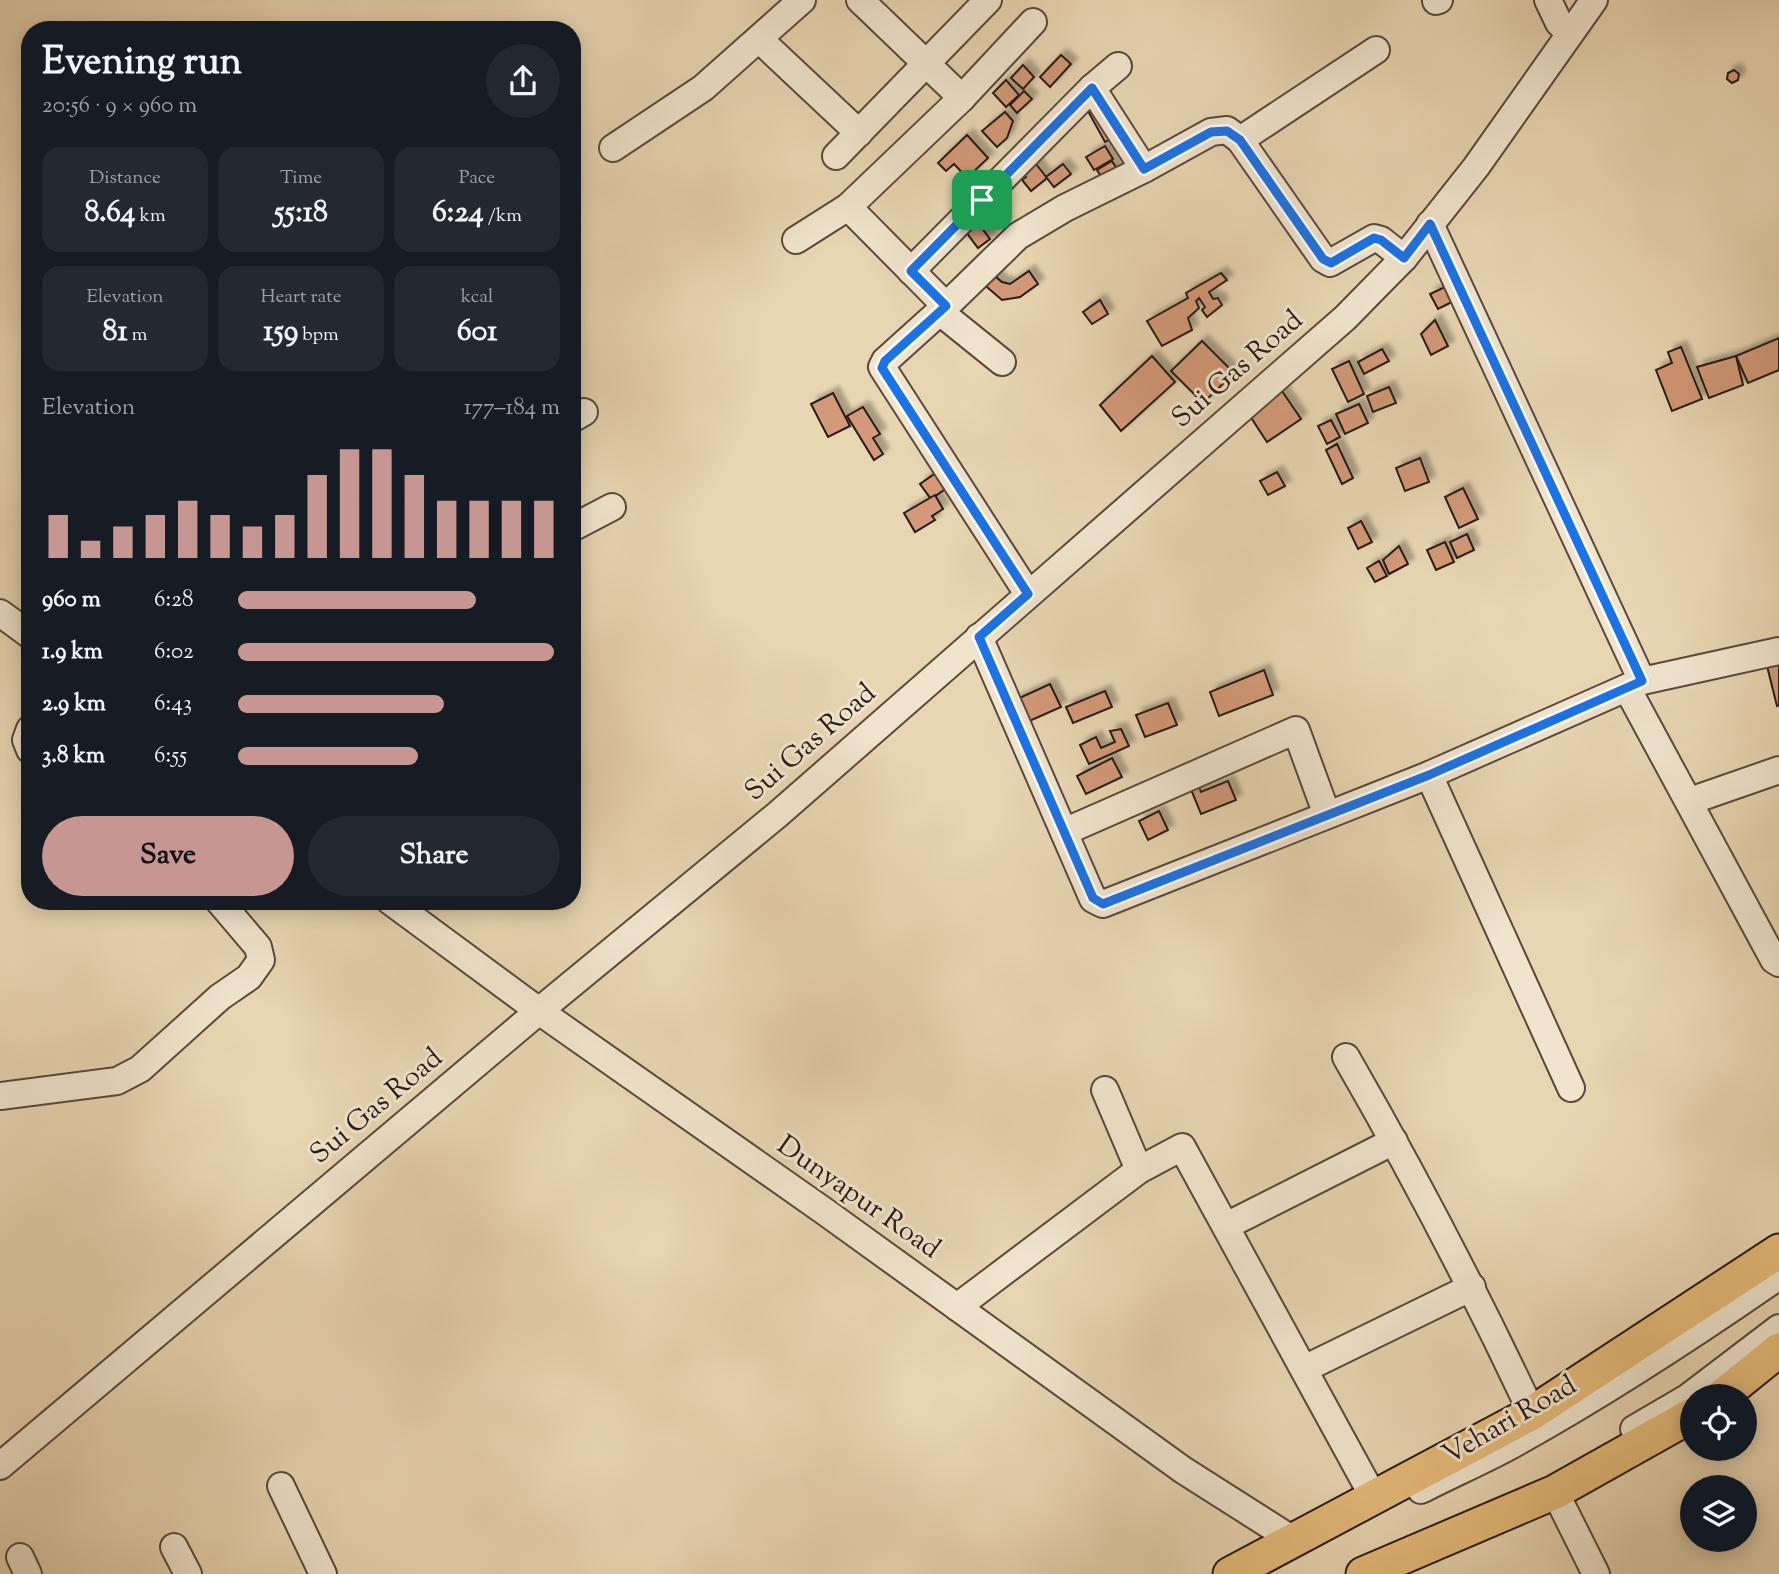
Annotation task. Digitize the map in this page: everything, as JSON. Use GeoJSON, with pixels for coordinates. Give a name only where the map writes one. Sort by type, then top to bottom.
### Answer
{"type":"FeatureCollection","features":[{"type":"Feature","properties":{"kind":"main road","name":"Vehari Road"},"geometry":{"type":"LineString","coordinates":[[1230,1574],[1532,1413],[1779,1251]]}},
{"type":"Feature","properties":{"kind":"main road"},"geometry":{"type":"LineString","coordinates":[[1737,1384],[1779,1350]]}},
{"type":"Feature","properties":{"kind":"main road"},"geometry":{"type":"LineString","coordinates":[[1361,1574],[1555,1492],[1680,1422]]}},
{"type":"Feature","properties":{"kind":"street"},"geometry":{"type":"LineString","coordinates":[[612,148],[703,88],[802,0]]}},
{"type":"Feature","properties":{"kind":"street"},"geometry":{"type":"LineString","coordinates":[[860,0],[962,98]]}},
{"type":"Feature","properties":{"kind":"street"},"geometry":{"type":"LineString","coordinates":[[1548,0],[1559,23],[1570,33]]}},
{"type":"Feature","properties":{"kind":"street","name":"Sui Gas Road"},"geometry":{"type":"LineString","coordinates":[[0,1466],[539,1011],[777,816],[1345,318],[1404,258],[1476,167],[1594,0]]}},
{"type":"Feature","properties":{"kind":"street"},"geometry":{"type":"LineString","coordinates":[[836,156],[982,2]]}},
{"type":"Feature","properties":{"kind":"street"},"geometry":{"type":"LineString","coordinates":[[796,240],[848,206],[962,98],[1033,22]]}},
{"type":"Feature","properties":{"kind":"street"},"geometry":{"type":"LineString","coordinates":[[760,40],[859,133]]}},
{"type":"Feature","properties":{"kind":"street"},"geometry":{"type":"LineString","coordinates":[[1240,140],[1376,50]]}},
{"type":"Feature","properties":{"kind":"street"},"geometry":{"type":"LineString","coordinates":[[911,271],[1092,88],[1118,66]]}},
{"type":"Feature","properties":{"kind":"street"},"geometry":{"type":"LineString","coordinates":[[1092,88],[1144,169]]}},
{"type":"Feature","properties":{"kind":"street"},"geometry":{"type":"LineString","coordinates":[[1028,594],[882,368],[885,361],[1018,236],[1065,208],[1211,132],[1227,131],[1240,140],[1323,259],[1331,263],[1338,261],[1374,238],[1381,240],[1404,258]]}},
{"type":"Feature","properties":{"kind":"street"},"geometry":{"type":"LineString","coordinates":[[848,206],[911,271],[943,309],[1002,362]]}},
{"type":"Feature","properties":{"kind":"street"},"geometry":{"type":"LineString","coordinates":[[1430,224],[1634,685],[1690,801],[1774,960],[1779,963]]}},
{"type":"Feature","properties":{"kind":"street"},"geometry":{"type":"LineString","coordinates":[[581,523],[612,507]]}},
{"type":"Feature","properties":{"kind":"street"},"geometry":{"type":"LineString","coordinates":[[0,613],[21,628]]}},
{"type":"Feature","properties":{"kind":"street"},"geometry":{"type":"LineString","coordinates":[[979,637],[1093,898],[1103,904],[1429,775],[1634,685],[1779,651]]}},
{"type":"Feature","properties":{"kind":"street"},"geometry":{"type":"LineString","coordinates":[[1064,832],[1296,730],[1326,815]]}},
{"type":"Feature","properties":{"kind":"street"},"geometry":{"type":"LineString","coordinates":[[1690,801],[1779,770]]}},
{"type":"Feature","properties":{"kind":"street"},"geometry":{"type":"LineString","coordinates":[[1429,775],[1571,1088]]}},
{"type":"Feature","properties":{"kind":"street"},"geometry":{"type":"LineString","coordinates":[[0,1097],[117,1081],[140,1069],[220,997],[249,977],[261,960],[258,947],[227,910]]}},
{"type":"Feature","properties":{"kind":"street","name":"Dunyapur Road"},"geometry":{"type":"LineString","coordinates":[[402,910],[539,1011],[1183,1470],[1293,1540]]}},
{"type":"Feature","properties":{"kind":"street"},"geometry":{"type":"LineString","coordinates":[[1346,1057],[1472,1287],[1532,1413]]}},
{"type":"Feature","properties":{"kind":"street"},"geometry":{"type":"LineString","coordinates":[[1105,1090],[1139,1170]]}},
{"type":"Feature","properties":{"kind":"street"},"geometry":{"type":"LineString","coordinates":[[1226,1226],[1394,1141]]}},
{"type":"Feature","properties":{"kind":"street"},"geometry":{"type":"LineString","coordinates":[[957,1307],[1139,1170],[1182,1147],[1374,1498]]}},
{"type":"Feature","properties":{"kind":"street"},"geometry":{"type":"LineString","coordinates":[[1293,1540],[1345,1525],[1508,1447],[1599,1394],[1779,1276]]}},
{"type":"Feature","properties":{"kind":"street"},"geometry":{"type":"LineString","coordinates":[[1304,1369],[1472,1287]]}},
{"type":"Feature","properties":{"kind":"street"},"geometry":{"type":"LineString","coordinates":[[1361,1574],[1375,1558],[1402,1543],[1546,1479],[1638,1427],[1687,1398],[1779,1328]]}},
{"type":"Feature","properties":{"kind":"street"},"geometry":{"type":"LineString","coordinates":[[281,1486],[323,1574]]}},
{"type":"Feature","properties":{"kind":"street"},"geometry":{"type":"LineString","coordinates":[[1555,1492],[1596,1574]]}},
{"type":"Feature","properties":{"kind":"street"},"geometry":{"type":"LineString","coordinates":[[174,1547],[188,1574]]}},
{"type":"Feature","properties":{"kind":"building"},"geometry":{"type":"Polygon","coordinates":[[[1061,55],[1071,64],[1050,87],[1040,77],[1061,55]]]}},
{"type":"Feature","properties":{"kind":"building"},"geometry":{"type":"Polygon","coordinates":[[[1023,65],[1034,77],[1023,89],[1011,78],[1023,65]]]}},
{"type":"Feature","properties":{"kind":"building"},"geometry":{"type":"Polygon","coordinates":[[[1734,70],[1739,74],[1738,80],[1732,83],[1727,79],[1728,73],[1734,70]]]}},
{"type":"Feature","properties":{"kind":"building"},"geometry":{"type":"Polygon","coordinates":[[[1006,80],[1019,95],[1006,107],[993,93],[1006,80]]]}},
{"type":"Feature","properties":{"kind":"building"},"geometry":{"type":"Polygon","coordinates":[[[1024,91],[1032,99],[1017,113],[1010,105],[1024,91]]]}},
{"type":"Feature","properties":{"kind":"building"},"geometry":{"type":"Polygon","coordinates":[[[1103,105],[1119,135],[1105,142],[1089,113],[1103,105]]]}},
{"type":"Feature","properties":{"kind":"building"},"geometry":{"type":"Polygon","coordinates":[[[1005,112],[1013,121],[1007,138],[997,147],[982,131],[1005,112]]]}},
{"type":"Feature","properties":{"kind":"building"},"geometry":{"type":"Polygon","coordinates":[[[967,135],[988,158],[967,178],[954,164],[946,171],[938,163],[967,135]]]}},
{"type":"Feature","properties":{"kind":"building"},"geometry":{"type":"Polygon","coordinates":[[[1105,146],[1113,159],[1094,170],[1086,157],[1105,146]]]}},
{"type":"Feature","properties":{"kind":"building"},"geometry":{"type":"Polygon","coordinates":[[[1032,159],[1047,178],[1031,191],[1022,180],[1026,177],[1020,169],[1032,159]]]}},
{"type":"Feature","properties":{"kind":"building"},"geometry":{"type":"Polygon","coordinates":[[[1112,161],[1120,174],[1105,183],[1097,170],[1112,161]]]}},
{"type":"Feature","properties":{"kind":"building"},"geometry":{"type":"Polygon","coordinates":[[[1063,164],[1071,174],[1054,187],[1046,177],[1063,164]]]}},
{"type":"Feature","properties":{"kind":"building"},"geometry":{"type":"Polygon","coordinates":[[[996,197],[1001,211],[987,222],[978,211],[996,197]]]}},
{"type":"Feature","properties":{"kind":"building"},"geometry":{"type":"Polygon","coordinates":[[[975,219],[990,239],[978,248],[963,228],[975,219]]]}},
{"type":"Feature","properties":{"kind":"building"},"geometry":{"type":"Polygon","coordinates":[[[1029,271],[1038,284],[1020,297],[1002,300],[981,282],[990,272],[1002,282],[1010,284],[1029,271]]]}},
{"type":"Feature","properties":{"kind":"building"},"geometry":{"type":"Polygon","coordinates":[[[1221,273],[1227,280],[1209,292],[1213,299],[1218,298],[1222,305],[1207,317],[1199,298],[1196,301],[1199,308],[1188,318],[1192,330],[1162,346],[1147,321],[1188,298],[1186,293],[1221,273]]]}},
{"type":"Feature","properties":{"kind":"building"},"geometry":{"type":"Polygon","coordinates":[[[1445,287],[1452,302],[1438,309],[1430,294],[1445,287]]]}},
{"type":"Feature","properties":{"kind":"building"},"geometry":{"type":"Polygon","coordinates":[[[1100,300],[1108,314],[1092,324],[1083,312],[1100,300]]]}},
{"type":"Feature","properties":{"kind":"building"},"geometry":{"type":"Polygon","coordinates":[[[1435,320],[1448,346],[1431,355],[1421,334],[1435,320]]]}},
{"type":"Feature","properties":{"kind":"building"},"geometry":{"type":"Polygon","coordinates":[[[1779,338],[1779,370],[1748,383],[1736,356],[1779,338]]]}},
{"type":"Feature","properties":{"kind":"building"},"geometry":{"type":"Polygon","coordinates":[[[1202,341],[1234,373],[1203,403],[1171,371],[1202,341]]]}},
{"type":"Feature","properties":{"kind":"building"},"geometry":{"type":"Polygon","coordinates":[[[1681,347],[1702,399],[1672,411],[1656,370],[1672,363],[1668,352],[1681,347]]]}},
{"type":"Feature","properties":{"kind":"building"},"geometry":{"type":"Polygon","coordinates":[[[1382,349],[1389,361],[1364,374],[1358,362],[1382,349]]]}},
{"type":"Feature","properties":{"kind":"building"},"geometry":{"type":"Polygon","coordinates":[[[1152,356],[1175,382],[1121,431],[1100,405],[1152,356]]]}},
{"type":"Feature","properties":{"kind":"building"},"geometry":{"type":"Polygon","coordinates":[[[1736,356],[1743,385],[1709,398],[1697,367],[1736,356]]]}},
{"type":"Feature","properties":{"kind":"building"},"geometry":{"type":"Polygon","coordinates":[[[1349,361],[1364,394],[1348,402],[1332,369],[1349,361]]]}},
{"type":"Feature","properties":{"kind":"building"},"geometry":{"type":"Polygon","coordinates":[[[1389,387],[1396,403],[1373,412],[1367,396],[1389,387]]]}},
{"type":"Feature","properties":{"kind":"building"},"geometry":{"type":"Polygon","coordinates":[[[1282,391],[1301,419],[1267,442],[1248,413],[1282,391]]]}},
{"type":"Feature","properties":{"kind":"building"},"geometry":{"type":"Polygon","coordinates":[[[833,393],[850,426],[828,437],[811,404],[833,393]]]}},
{"type":"Feature","properties":{"kind":"building"},"geometry":{"type":"Polygon","coordinates":[[[1359,404],[1368,423],[1345,434],[1336,414],[1359,404]]]}},
{"type":"Feature","properties":{"kind":"building"},"geometry":{"type":"Polygon","coordinates":[[[863,407],[880,434],[873,438],[883,454],[874,460],[847,416],[863,407]]]}},
{"type":"Feature","properties":{"kind":"building"},"geometry":{"type":"Polygon","coordinates":[[[1331,420],[1340,437],[1327,444],[1318,426],[1331,420]]]}},
{"type":"Feature","properties":{"kind":"building"},"geometry":{"type":"Polygon","coordinates":[[[1337,444],[1353,478],[1342,484],[1326,450],[1337,444]]]}},
{"type":"Feature","properties":{"kind":"building"},"geometry":{"type":"Polygon","coordinates":[[[1420,458],[1429,482],[1405,491],[1396,468],[1420,458]]]}},
{"type":"Feature","properties":{"kind":"building"},"geometry":{"type":"Polygon","coordinates":[[[940,470],[951,485],[931,499],[920,484],[940,470]]]}},
{"type":"Feature","properties":{"kind":"building"},"geometry":{"type":"Polygon","coordinates":[[[1277,472],[1285,486],[1268,495],[1260,481],[1277,472]]]}},
{"type":"Feature","properties":{"kind":"building"},"geometry":{"type":"Polygon","coordinates":[[[1463,488],[1478,519],[1459,528],[1445,497],[1463,488]]]}},
{"type":"Feature","properties":{"kind":"building"},"geometry":{"type":"Polygon","coordinates":[[[935,495],[943,509],[932,516],[935,520],[915,532],[904,513],[935,495]]]}},
{"type":"Feature","properties":{"kind":"building"},"geometry":{"type":"Polygon","coordinates":[[[1361,521],[1372,542],[1358,549],[1348,528],[1361,521]]]}},
{"type":"Feature","properties":{"kind":"building"},"geometry":{"type":"Polygon","coordinates":[[[1467,534],[1474,550],[1457,558],[1450,542],[1467,534]]]}},
{"type":"Feature","properties":{"kind":"building"},"geometry":{"type":"Polygon","coordinates":[[[1445,542],[1454,562],[1436,570],[1427,550],[1445,542]]]}},
{"type":"Feature","properties":{"kind":"building"},"geometry":{"type":"Polygon","coordinates":[[[1399,546],[1408,564],[1389,574],[1383,560],[1399,546]]]}},
{"type":"Feature","properties":{"kind":"building"},"geometry":{"type":"Polygon","coordinates":[[[1379,561],[1387,576],[1375,582],[1367,568],[1379,561]]]}},
{"type":"Feature","properties":{"kind":"building"},"geometry":{"type":"Polygon","coordinates":[[[1779,659],[1779,705],[1777,706],[1766,662],[1779,659]]]}},
{"type":"Feature","properties":{"kind":"building"},"geometry":{"type":"Polygon","coordinates":[[[1264,670],[1273,695],[1219,716],[1210,692],[1264,670]]]}},
{"type":"Feature","properties":{"kind":"building"},"geometry":{"type":"Polygon","coordinates":[[[1050,684],[1061,707],[1025,723],[1015,700],[1050,684]]]}},
{"type":"Feature","properties":{"kind":"building"},"geometry":{"type":"Polygon","coordinates":[[[1105,691],[1112,707],[1073,723],[1066,707],[1105,691]]]}},
{"type":"Feature","properties":{"kind":"building"},"geometry":{"type":"Polygon","coordinates":[[[1168,703],[1177,725],[1145,737],[1136,715],[1168,703]]]}},
{"type":"Feature","properties":{"kind":"building"},"geometry":{"type":"Polygon","coordinates":[[[1121,729],[1129,746],[1089,764],[1080,745],[1096,737],[1101,748],[1115,742],[1110,731],[1121,729]]]}},
{"type":"Feature","properties":{"kind":"building"},"geometry":{"type":"Polygon","coordinates":[[[1112,758],[1122,777],[1086,794],[1077,776],[1112,758]]]}},
{"type":"Feature","properties":{"kind":"building"},"geometry":{"type":"Polygon","coordinates":[[[1196,779],[1201,792],[1228,781],[1236,800],[1201,814],[1188,782],[1196,779]]]}},
{"type":"Feature","properties":{"kind":"building"},"geometry":{"type":"Polygon","coordinates":[[[1159,811],[1168,830],[1148,840],[1139,821],[1159,811]]]}},
{"type":"Feature","properties":{"kind":"route"},"geometry":{"type":"LineString","coordinates":[[1092,88],[1144,169],[1211,132],[1227,131],[1240,140],[1323,259],[1331,263],[1374,238],[1381,240],[1404,258],[1430,224],[1642,681],[1429,775],[1115,900],[1103,904],[1093,898],[979,637],[1028,594],[882,368],[885,361],[946,306],[911,271],[982,200],[1092,88]]}}]}
